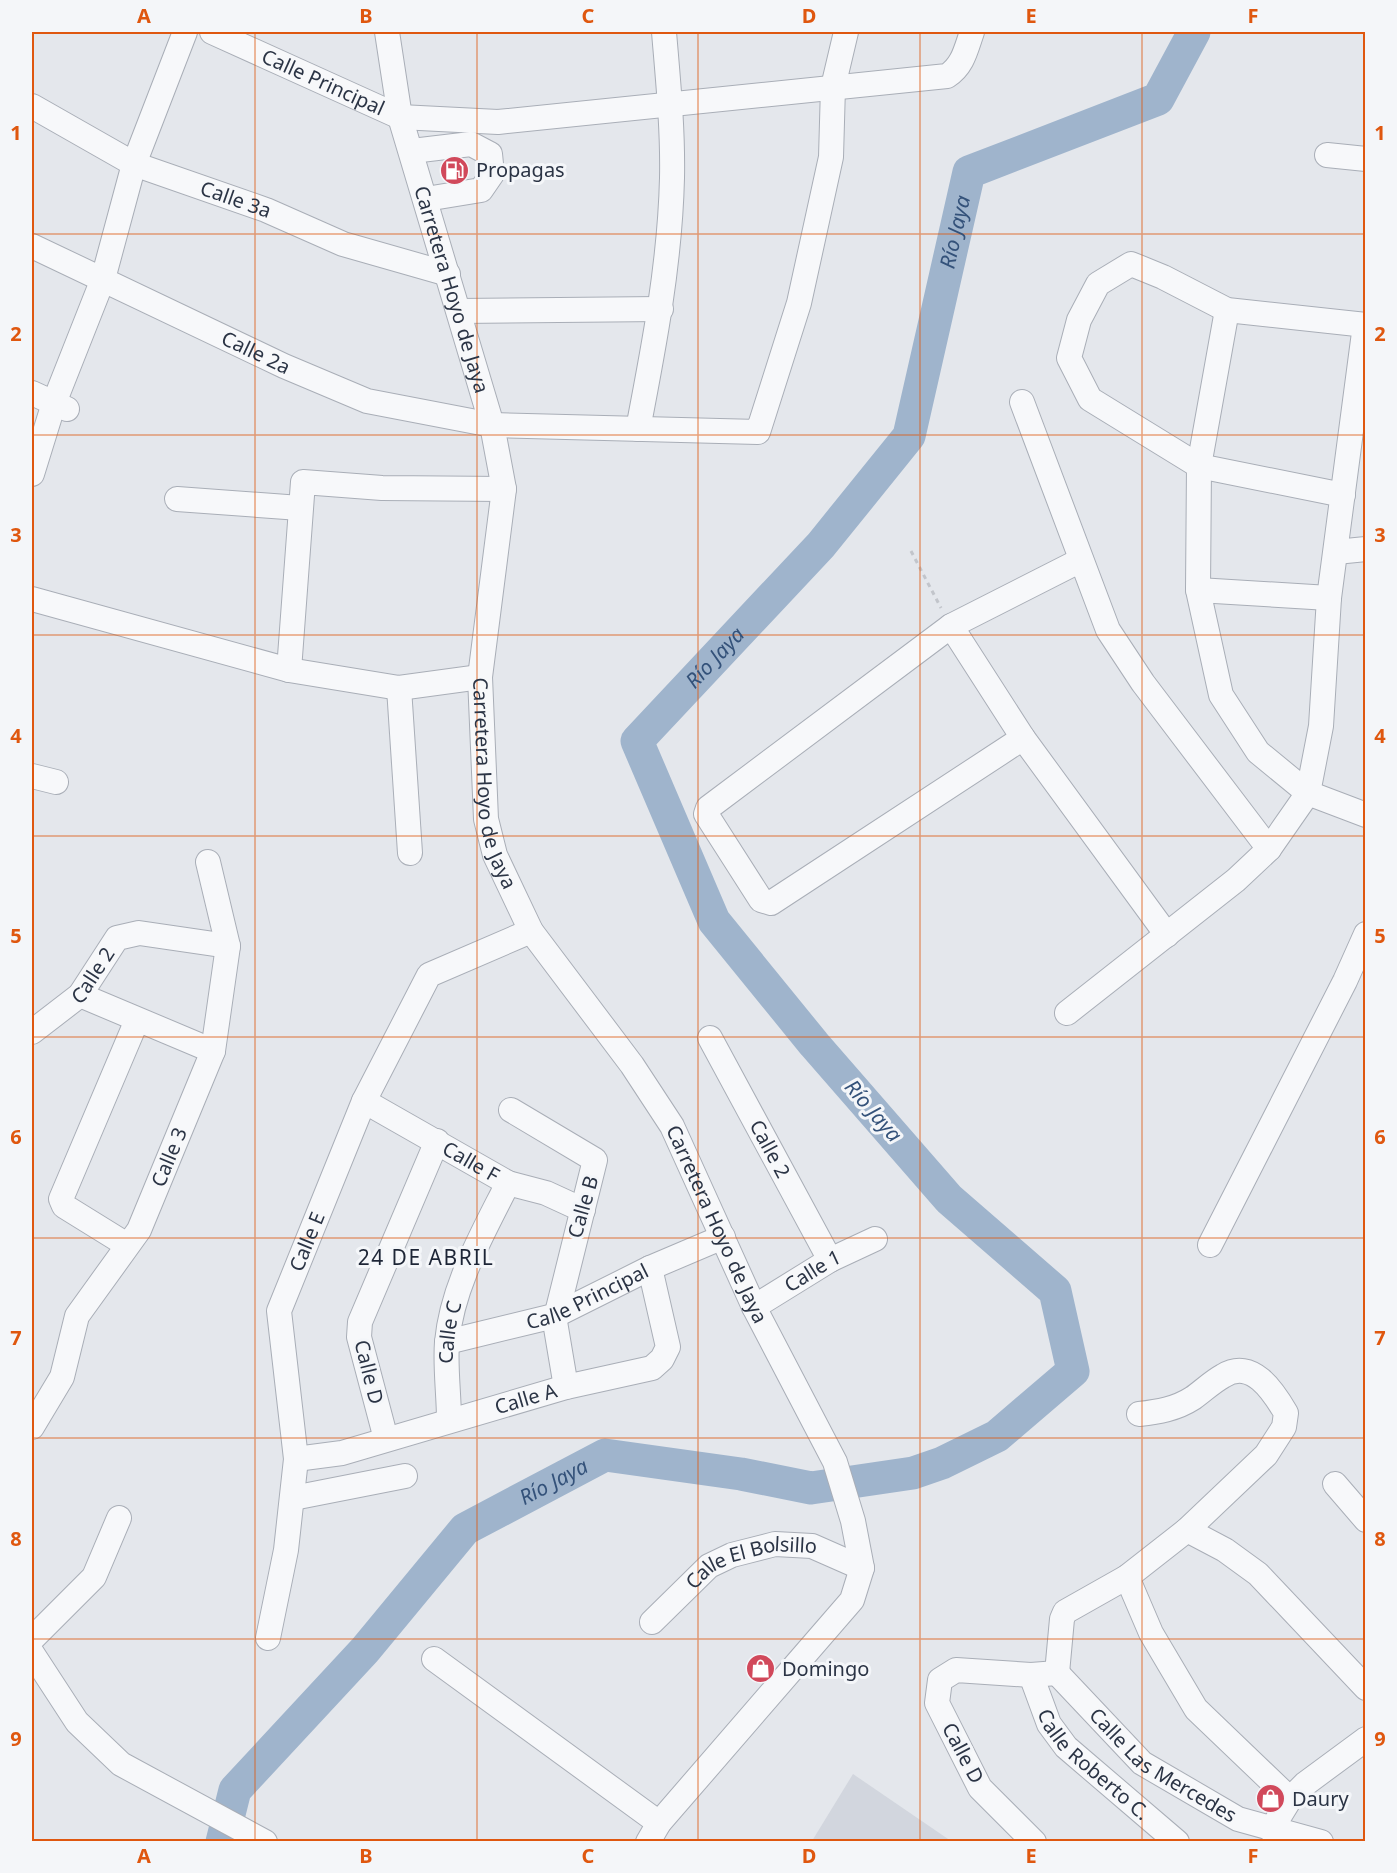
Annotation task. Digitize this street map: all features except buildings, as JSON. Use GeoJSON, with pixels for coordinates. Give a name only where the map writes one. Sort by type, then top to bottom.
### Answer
{"type":"FeatureCollection","features":[{"type":"Feature","properties":{"kind":"street"},"geometry":{"type":"LineString","coordinates":[[32,474],[61,406],[103,279],[134,164],[185,32]]}},
{"type":"Feature","properties":{"kind":"street","name":"Calle Principal"},"geometry":{"type":"LineString","coordinates":[[212,32],[400,117]]}},
{"type":"Feature","properties":{"kind":"street","name":"Carretera Hoyo de Jaya"},"geometry":{"type":"LineString","coordinates":[[387,32],[400,117],[492,426],[504,489],[480,677],[486,819],[495,855],[531,931],[632,1065],[672,1126],[754,1307],[835,1462],[853,1521],[862,1568]]}},
{"type":"Feature","properties":{"kind":"street"},"geometry":{"type":"LineString","coordinates":[[638,429],[661,309],[672,180],[670,105],[664,32]]}},
{"type":"Feature","properties":{"kind":"street"},"geometry":{"type":"LineString","coordinates":[[833,87],[846,32]]}},
{"type":"Feature","properties":{"kind":"street"},"geometry":{"type":"LineString","coordinates":[[400,117],[498,122],[946,76],[956,70],[962,60],[972,32]]}},
{"type":"Feature","properties":{"kind":"street","name":"Calle 2a"},"geometry":{"type":"LineString","coordinates":[[32,246],[284,366],[367,401],[492,426],[758,432],[799,303],[831,157],[833,87]]}},
{"type":"Feature","properties":{"kind":"street","name":"Calle 3a"},"geometry":{"type":"LineString","coordinates":[[32,106],[134,164],[266,210],[342,244],[448,273]]}},
{"type":"Feature","properties":{"kind":"street"},"geometry":{"type":"LineString","coordinates":[[412,151],[471,144],[490,154],[492,174],[481,190],[426,199]]}},
{"type":"Feature","properties":{"kind":"street"},"geometry":{"type":"LineString","coordinates":[[1327,155],[1365,159]]}},
{"type":"Feature","properties":{"kind":"street"},"geometry":{"type":"LineString","coordinates":[[1067,1013],[1236,880],[1269,849],[1308,793],[1321,726],[1329,598],[1336,552],[1365,325],[1227,310],[1163,277],[1131,264],[1098,284],[1079,320],[1069,358],[1090,399],[1199,466],[1343,495]]}},
{"type":"Feature","properties":{"kind":"street"},"geometry":{"type":"LineString","coordinates":[[459,310],[661,309]]}},
{"type":"Feature","properties":{"kind":"street"},"geometry":{"type":"LineString","coordinates":[[1227,310],[1199,466],[1198,590],[1221,695],[1258,752],[1308,793],[1365,815]]}},
{"type":"Feature","properties":{"kind":"street"},"geometry":{"type":"LineString","coordinates":[[32,393],[61,406]]}},
{"type":"Feature","properties":{"kind":"street"},"geometry":{"type":"LineString","coordinates":[[1022,402],[1108,630],[1143,683],[1269,849]]}},
{"type":"Feature","properties":{"kind":"street"},"geometry":{"type":"LineString","coordinates":[[289,670],[301,484],[306,481],[382,488],[504,489]]}},
{"type":"Feature","properties":{"kind":"street"},"geometry":{"type":"LineString","coordinates":[[177,499],[300,508]]}},
{"type":"Feature","properties":{"kind":"street"},"geometry":{"type":"LineString","coordinates":[[1336,552],[1365,549]]}},
{"type":"Feature","properties":{"kind":"street"},"geometry":{"type":"LineString","coordinates":[[1023,738],[771,903],[760,900],[706,814],[708,808],[951,626],[1081,560]]}},
{"type":"Feature","properties":{"kind":"street"},"geometry":{"type":"LineString","coordinates":[[1198,590],[1329,598]]}},
{"type":"Feature","properties":{"kind":"street"},"geometry":{"type":"LineString","coordinates":[[32,598],[289,670],[399,688],[480,677]]}},
{"type":"Feature","properties":{"kind":"street"},"geometry":{"type":"LineString","coordinates":[[951,626],[1023,738],[1167,935]]}},
{"type":"Feature","properties":{"kind":"street"},"geometry":{"type":"LineString","coordinates":[[399,688],[410,853]]}},
{"type":"Feature","properties":{"kind":"street"},"geometry":{"type":"LineString","coordinates":[[32,776],[56,782]]}},
{"type":"Feature","properties":{"kind":"street","name":"Calle 3"},"geometry":{"type":"LineString","coordinates":[[32,1427],[62,1377],[77,1316],[139,1230],[213,1051],[228,946],[208,862]]}},
{"type":"Feature","properties":{"kind":"street","name":"Calle E"},"geometry":{"type":"LineString","coordinates":[[268,1638],[286,1550],[296,1459],[279,1311],[364,1101],[429,975],[531,931]]}},
{"type":"Feature","properties":{"kind":"street","name":"Calle 2"},"geometry":{"type":"LineString","coordinates":[[32,1032],[80,995],[117,938],[139,933],[228,946]]}},
{"type":"Feature","properties":{"kind":"street"},"geometry":{"type":"LineString","coordinates":[[1210,1245],[1345,981],[1365,934]]}},
{"type":"Feature","properties":{"kind":"street"},"geometry":{"type":"LineString","coordinates":[[80,995],[213,1051]]}},
{"type":"Feature","properties":{"kind":"street"},"geometry":{"type":"LineString","coordinates":[[127,1245],[64,1206],[61,1199],[136,1020]]}},
{"type":"Feature","properties":{"kind":"street","name":"Calle 2"},"geometry":{"type":"LineString","coordinates":[[710,1038],[830,1260]]}},
{"type":"Feature","properties":{"kind":"street","name":"Calle F"},"geometry":{"type":"LineString","coordinates":[[364,1101],[508,1183],[546,1193],[583,1210]]}},
{"type":"Feature","properties":{"kind":"street","name":"Calle B"},"geometry":{"type":"LineString","coordinates":[[511,1110],[595,1160],[555,1314],[567,1387]]}},
{"type":"Feature","properties":{"kind":"street","name":"Calle D"},"geometry":{"type":"LineString","coordinates":[[386,1439],[359,1337],[360,1322],[436,1141]]}},
{"type":"Feature","properties":{"kind":"street","name":"Calle C"},"geometry":{"type":"LineString","coordinates":[[449,1420],[447,1342],[458,1294],[477,1244],[508,1183]]}},
{"type":"Feature","properties":{"kind":"street","name":"Calle Principal"},"geometry":{"type":"LineString","coordinates":[[447,1342],[555,1314],[650,1268],[723,1237]]}},
{"type":"Feature","properties":{"kind":"street","name":"Calle 1"},"geometry":{"type":"LineString","coordinates":[[754,1307],[830,1260],[875,1239]]}},
{"type":"Feature","properties":{"kind":"street","name":"Calle A"},"geometry":{"type":"LineString","coordinates":[[296,1459],[342,1453],[567,1387],[651,1368],[662,1359],[668,1347],[650,1268]]}},
{"type":"Feature","properties":{"kind":"street"},"geometry":{"type":"LineString","coordinates":[[1031,1675],[1057,1673],[1062,1619],[1065,1612],[1127,1577],[1187,1530],[1266,1455],[1284,1427],[1286,1413],[1268,1386],[1253,1373],[1241,1369],[1223,1375],[1181,1404],[1139,1414]]}},
{"type":"Feature","properties":{"kind":"street"},"geometry":{"type":"LineString","coordinates":[[293,1498],[405,1476]]}},
{"type":"Feature","properties":{"kind":"street"},"geometry":{"type":"LineString","coordinates":[[1335,1484],[1365,1520]]}},
{"type":"Feature","properties":{"kind":"street"},"geometry":{"type":"LineString","coordinates":[[32,1639],[94,1577],[119,1518]]}},
{"type":"Feature","properties":{"kind":"street"},"geometry":{"type":"LineString","coordinates":[[1187,1530],[1225,1550],[1258,1574],[1365,1688]]}},
{"type":"Feature","properties":{"kind":"street","name":"Calle El Bolsillo"},"geometry":{"type":"LineString","coordinates":[[652,1622],[709,1566],[732,1555],[776,1544],[812,1546],[862,1568]]}},
{"type":"Feature","properties":{"kind":"street"},"geometry":{"type":"LineString","coordinates":[[434,1659],[653,1832],[852,1600],[862,1568]]}},
{"type":"Feature","properties":{"kind":"street"},"geometry":{"type":"LineString","coordinates":[[1127,1577],[1151,1633],[1196,1709],[1290,1799]]}},
{"type":"Feature","properties":{"kind":"street"},"geometry":{"type":"LineString","coordinates":[[32,1653],[77,1722],[121,1764],[265,1842]]}},
{"type":"Feature","properties":{"kind":"street","name":"Calle D"},"geometry":{"type":"LineString","coordinates":[[1031,1675],[956,1670],[940,1680],[937,1703],[980,1788],[1034,1842]]}},
{"type":"Feature","properties":{"kind":"street","name":"Calle Las Mercedes"},"geometry":{"type":"LineString","coordinates":[[1057,1673],[1142,1763],[1238,1819],[1321,1842]]}},
{"type":"Feature","properties":{"kind":"street","name":"Calle Roberto C."},"geometry":{"type":"LineString","coordinates":[[1031,1675],[1049,1724],[1066,1747],[1177,1842]]}},
{"type":"Feature","properties":{"kind":"street"},"geometry":{"type":"LineString","coordinates":[[1271,1830],[1290,1799],[1305,1784],[1365,1739]]}},
{"type":"Feature","properties":{"kind":"path"},"geometry":{"type":"LineString","coordinates":[[910,551],[951,626]]}},
{"type":"Feature","properties":{"kind":"shaded area"},"geometry":{"type":"Polygon","coordinates":[[[853,1774],[951,1841],[812,1841],[853,1774]]]}},
{"type":"Feature","properties":{"kind":"waterway","name":"Río Jaya"},"geometry":{"type":"LineString","coordinates":[[222,1842],[235,1790],[365,1650],[465,1529],[605,1455],[741,1474],[811,1488],[913,1473],[942,1463],[997,1436],[1073,1371],[1055,1291],[949,1199],[814,1044],[714,921],[637,741],[821,545],[909,436],[969,172],[1158,99],[1194,32]]}},
{"type":"Feature","properties":{"kind":"place","name":"Propagas"},"geometry":{"type":"Point","coordinates":[455,170]}},
{"type":"Feature","properties":{"kind":"place","name":"Domingo"},"geometry":{"type":"Point","coordinates":[761,1669]}},
{"type":"Feature","properties":{"kind":"place","name":"Daury"},"geometry":{"type":"Point","coordinates":[1271,1799]}},
{"type":"Feature","properties":{"kind":"district","name":"24 DE ABRIL"},"geometry":{"type":"Point","coordinates":[426,1258]}}]}
